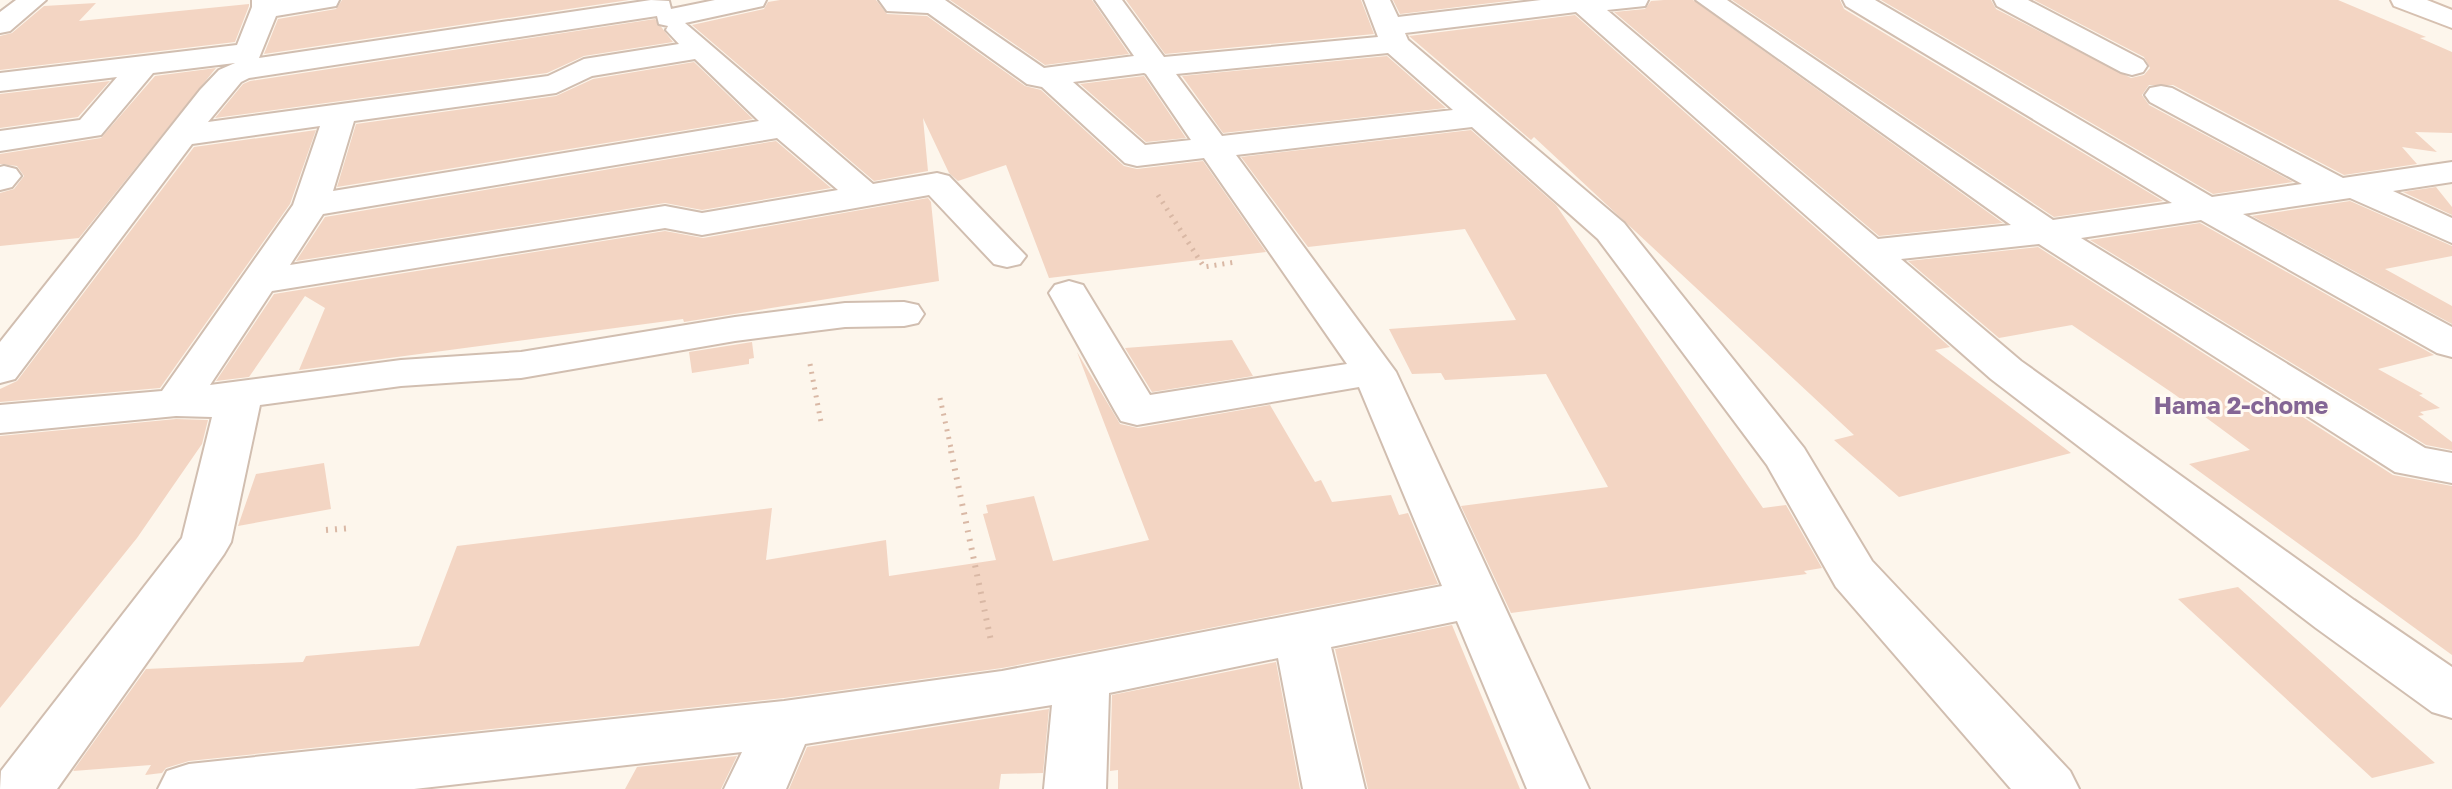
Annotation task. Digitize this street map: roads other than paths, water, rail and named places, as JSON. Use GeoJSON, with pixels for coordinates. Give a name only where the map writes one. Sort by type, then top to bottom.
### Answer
{"type":"FeatureCollection","features":[{"type":"Feature","properties":{"kind":"street"},"geometry":{"type":"LineString","coordinates":[[0,25],[33,0]]}},
{"type":"Feature","properties":{"kind":"street"},"geometry":{"type":"LineString","coordinates":[[0,82],[249,52],[265,5],[326,0]]}},
{"type":"Feature","properties":{"kind":"street"},"geometry":{"type":"LineString","coordinates":[[0,370],[211,97],[230,76],[241,70],[663,8],[753,0]]}},
{"type":"Feature","properties":{"kind":"street"},"geometry":{"type":"LineString","coordinates":[[892,0],[897,5],[934,5],[1038,78],[1153,65],[1386,24],[1581,2],[1635,0]]}},
{"type":"Feature","properties":{"kind":"street"},"geometry":{"type":"LineString","coordinates":[[1108,0],[1374,372],[1558,789]]}},
{"type":"Feature","properties":{"kind":"street"},"geometry":{"type":"LineString","coordinates":[[1709,0],[2046,232],[2412,461],[2452,468]]}},
{"type":"Feature","properties":{"kind":"street"},"geometry":{"type":"LineString","coordinates":[[1856,0],[2206,208],[2452,344]]}},
{"type":"Feature","properties":{"kind":"street"},"geometry":{"type":"LineString","coordinates":[[2007,0],[2132,66]]}},
{"type":"Feature","properties":{"kind":"street"},"geometry":{"type":"LineString","coordinates":[[2404,0],[2452,20]]}},
{"type":"Feature","properties":{"kind":"street"},"geometry":{"type":"LineString","coordinates":[[1581,2],[2006,370],[2335,614],[2452,696]]}},
{"type":"Feature","properties":{"kind":"street"},"geometry":{"type":"LineString","coordinates":[[663,8],[699,50],[865,195]]}},
{"type":"Feature","properties":{"kind":"street"},"geometry":{"type":"LineString","coordinates":[[1386,24],[1477,117],[1611,231],[1787,459],[1854,574],[2048,789]]}},
{"type":"Feature","properties":{"kind":"street"},"geometry":{"type":"LineString","coordinates":[[183,135],[556,84],[584,68],[699,50]]}},
{"type":"Feature","properties":{"kind":"street"},"geometry":{"type":"LineString","coordinates":[[0,141],[90,128],[144,65]]}},
{"type":"Feature","properties":{"kind":"street"},"geometry":{"type":"LineString","coordinates":[[1049,77],[1137,156],[1477,117]]}},
{"type":"Feature","properties":{"kind":"street"},"geometry":{"type":"LineString","coordinates":[[2161,95],[2349,189],[2452,232]]}},
{"type":"Feature","properties":{"kind":"street"},"geometry":{"type":"LineString","coordinates":[[176,403],[311,205],[340,113]]}},
{"type":"Feature","properties":{"kind":"street"},"geometry":{"type":"LineString","coordinates":[[311,205],[784,127]]}},
{"type":"Feature","properties":{"kind":"street"},"geometry":{"type":"LineString","coordinates":[[1867,252],[2046,232],[2452,172]]}},
{"type":"Feature","properties":{"kind":"street"},"geometry":{"type":"LineString","coordinates":[[259,281],[665,217],[702,224],[937,183],[1007,256]]}},
{"type":"Feature","properties":{"kind":"street"},"geometry":{"type":"LineString","coordinates":[[1069,293],[1137,411],[1374,372]]}},
{"type":"Feature","properties":{"kind":"street"},"geometry":{"type":"LineString","coordinates":[[0,419],[176,403],[401,373],[521,365],[735,329],[845,315],[904,314]]}},
{"type":"Feature","properties":{"kind":"street"},"geometry":{"type":"LineString","coordinates":[[23,789],[206,542],[238,404],[176,403]]}},
{"type":"Feature","properties":{"kind":"street"},"geometry":{"type":"LineString","coordinates":[[189,789],[784,724],[1002,693],[1473,599]]}},
{"type":"Feature","properties":{"kind":"street"},"geometry":{"type":"LineString","coordinates":[[1301,634],[1334,789]]}},
{"type":"Feature","properties":{"kind":"street"},"geometry":{"type":"LineString","coordinates":[[1075,789],[1082,677]]}},
{"type":"Feature","properties":{"kind":"street"},"geometry":{"type":"LineString","coordinates":[[755,789],[784,724]]}},
{"type":"Feature","properties":{"kind":"district","name":"Hama 2-chome"},"geometry":{"type":"Point","coordinates":[2241,404]}}]}
